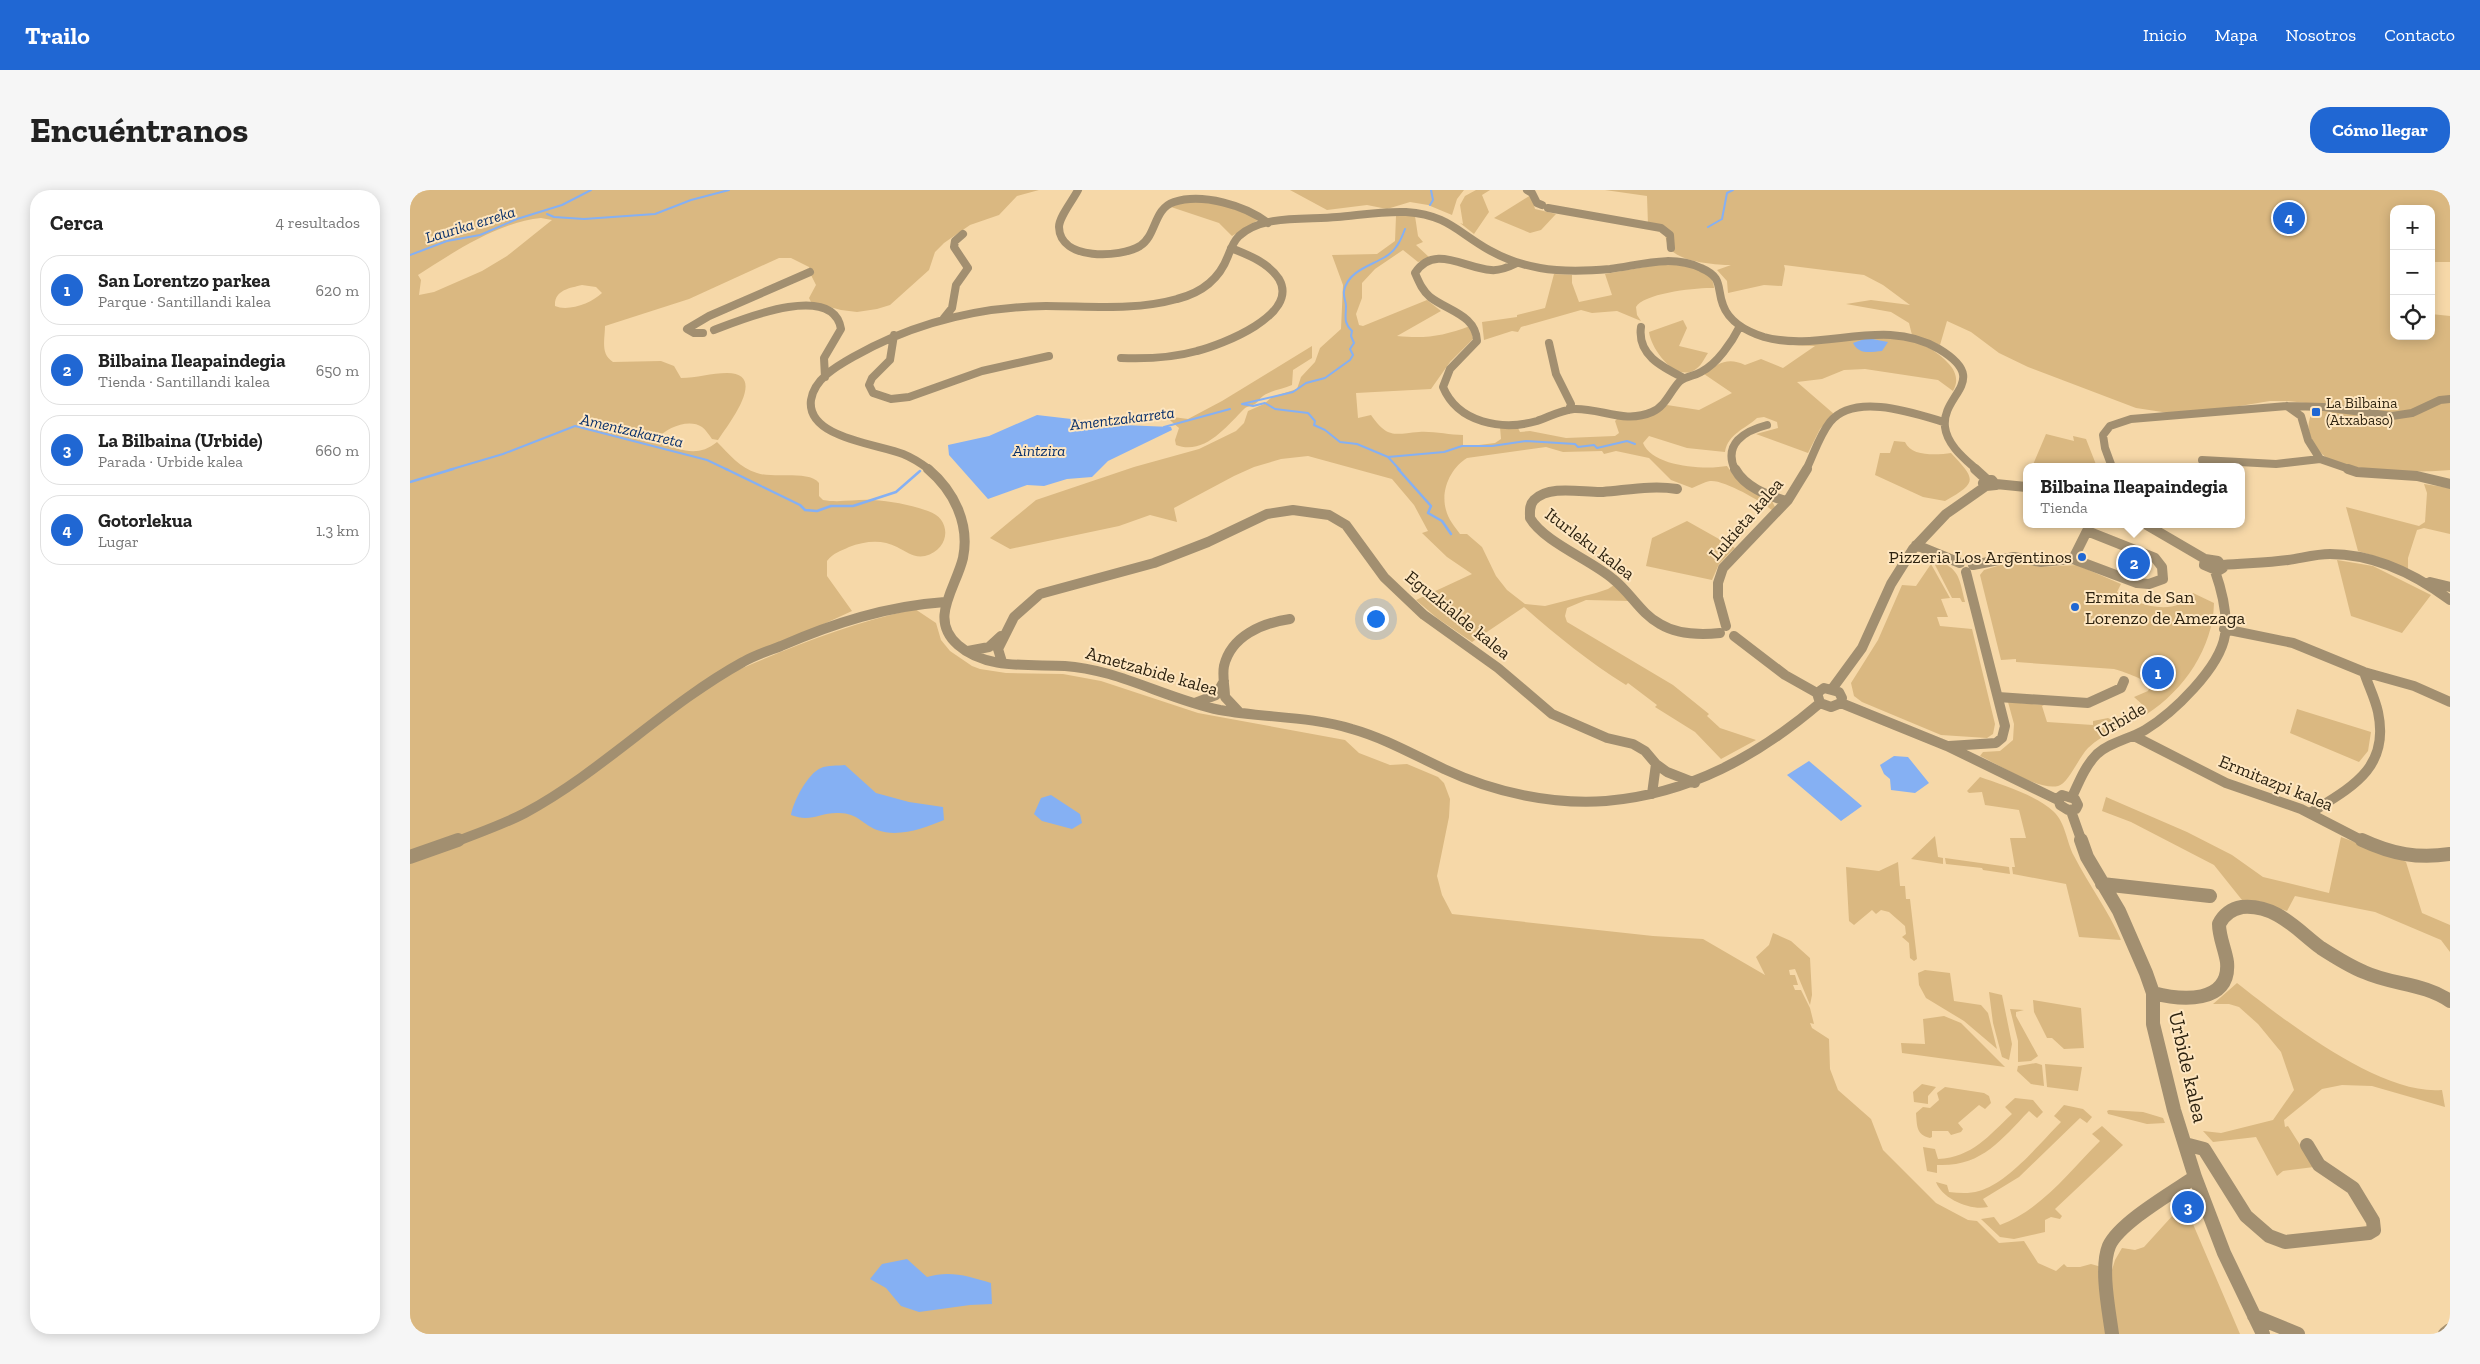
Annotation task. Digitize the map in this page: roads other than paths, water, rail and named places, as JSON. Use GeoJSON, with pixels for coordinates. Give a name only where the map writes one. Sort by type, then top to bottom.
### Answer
{"type":"FeatureCollection","features":[{"type":"Feature","properties":{"kind":"street"},"geometry":{"type":"LineString","coordinates":[[1078,190],[1059,224],[1059,230],[1069,246],[1087,253],[1114,254],[1139,246],[1152,234],[1160,212],[1169,204],[1179,200],[1208,199],[1259,216],[1294,220]]}},
{"type":"Feature","properties":{"kind":"street"},"geometry":{"type":"LineString","coordinates":[[1527,190],[1532,193],[1534,200],[1545,206],[1573,215],[1651,225],[1669,234],[1672,239],[1671,248],[1659,260]]}},
{"type":"Feature","properties":{"kind":"street"},"geometry":{"type":"LineString","coordinates":[[955,308],[970,312],[1035,306],[1130,307],[1169,302],[1194,294],[1214,281],[1220,274],[1234,241],[1240,234],[1268,224],[1384,212],[1419,214],[1455,226],[1478,243],[1517,263],[1567,270],[1593,270],[1618,268],[1659,260],[1680,261],[1701,267],[1718,279],[1722,288],[1722,306],[1730,318],[1740,326],[1756,334],[1781,340],[1806,341],[1841,335],[1885,333],[1909,338],[1932,346],[1956,363],[1963,376],[1961,391],[1945,419],[1946,432],[1962,456],[1990,483]]}},
{"type":"Feature","properties":{"kind":"street"},"geometry":{"type":"LineString","coordinates":[[1259,216],[1268,224]]}},
{"type":"Feature","properties":{"kind":"street"},"geometry":{"type":"LineString","coordinates":[[891,349],[882,345],[894,335],[944,318],[955,308],[956,286],[968,268],[954,248],[955,242],[963,234]]}},
{"type":"Feature","properties":{"kind":"street"},"geometry":{"type":"LineString","coordinates":[[1671,248],[1680,261]]}},
{"type":"Feature","properties":{"kind":"street"},"geometry":{"type":"LineString","coordinates":[[1121,358],[1166,357],[1206,349],[1229,341],[1264,321],[1279,304],[1281,287],[1273,271],[1254,258],[1230,252]]}},
{"type":"Feature","properties":{"kind":"street"},"geometry":{"type":"LineString","coordinates":[[1517,263],[1504,269],[1491,270],[1442,259],[1427,262],[1417,268],[1416,279],[1421,290],[1444,308],[1468,318],[1478,331],[1475,346],[1450,369],[1443,387],[1445,394],[1450,403],[1464,414],[1493,423],[1534,422],[1569,410],[1586,411],[1616,417],[1645,414],[1660,408],[1684,378],[1700,373],[1709,367],[1724,346],[1735,337],[1740,326]]}},
{"type":"Feature","properties":{"kind":"street"},"geometry":{"type":"LineString","coordinates":[[810,272],[709,316],[687,329],[694,333],[711,334],[714,330],[773,310],[799,306],[817,308],[836,316],[841,326],[827,361],[825,377]]}},
{"type":"Feature","properties":{"kind":"street"},"geometry":{"type":"LineString","coordinates":[[1641,327],[1642,344],[1650,357],[1663,368],[1684,378]]}},
{"type":"Feature","properties":{"kind":"street"},"geometry":{"type":"LineString","coordinates":[[1735,337],[1756,334]]}},
{"type":"Feature","properties":{"kind":"street"},"geometry":{"type":"LineString","coordinates":[[894,335],[890,360],[874,375],[870,385],[873,393],[891,399],[910,398],[982,371],[1049,356]]}},
{"type":"Feature","properties":{"kind":"street"},"geometry":{"type":"LineString","coordinates":[[1549,343],[1556,374],[1571,406],[1569,410]]}},
{"type":"Feature","properties":{"kind":"street","name":"Ametzabide kalea"},"geometry":{"type":"LineString","coordinates":[[882,345],[867,350],[843,363],[825,377],[813,392],[810,403],[811,412],[821,426],[841,436],[889,449],[919,461],[942,483],[952,496],[959,510],[965,545],[963,560],[955,583],[945,602],[943,616],[948,634],[956,645],[984,659],[1002,662],[1071,666],[1112,675],[1193,704],[1240,713],[1334,724],[1354,729],[1394,744],[1464,778],[1509,791],[1547,797],[1600,801],[1671,790],[1696,783],[1721,772],[1772,743],[1818,698]]}},
{"type":"Feature","properties":{"kind":"street"},"geometry":{"type":"LineString","coordinates":[[827,361],[843,363]]}},
{"type":"Feature","properties":{"kind":"street"},"geometry":{"type":"LineString","coordinates":[[827,361],[835,369]]}},
{"type":"Feature","properties":{"kind":"street"},"geometry":{"type":"LineString","coordinates":[[1568,399],[1586,411]]}},
{"type":"Feature","properties":{"kind":"street"},"geometry":{"type":"LineString","coordinates":[[2289,411],[2308,406],[2392,416],[2412,412],[2440,400],[2450,399]]}},
{"type":"Feature","properties":{"kind":"street","name":"Lukieta kalea"},"geometry":{"type":"LineString","coordinates":[[1723,629],[1716,590],[1723,568],[1778,513],[1801,481],[1822,434],[1830,423],[1844,413],[1860,407],[1877,406],[1926,417],[1945,419]]}},
{"type":"Feature","properties":{"kind":"street"},"geometry":{"type":"LineString","coordinates":[[2301,416],[2308,406]]}},
{"type":"Feature","properties":{"kind":"street"},"geometry":{"type":"LineString","coordinates":[[2110,463],[2102,446],[2102,437],[2107,428],[2112,425],[2131,419],[2264,408],[2289,411],[2301,416],[2308,440],[2320,459]]}},
{"type":"Feature","properties":{"kind":"street"},"geometry":{"type":"LineString","coordinates":[[2289,411],[2305,427]]}},
{"type":"Feature","properties":{"kind":"street"},"geometry":{"type":"LineString","coordinates":[[2103,463],[2094,442],[2096,433],[2107,421],[2124,415],[2203,413]]}},
{"type":"Feature","properties":{"kind":"street"},"geometry":{"type":"LineString","coordinates":[[1767,425],[1740,436],[1731,447],[1731,461],[1738,475],[1752,487],[1786,501]]}},
{"type":"Feature","properties":{"kind":"street"},"geometry":{"type":"LineString","coordinates":[[2245,464],[2286,465],[2320,459],[2358,472],[2417,476],[2450,484]]}},
{"type":"Feature","properties":{"kind":"street"},"geometry":{"type":"LineString","coordinates":[[2202,460],[2224,463]]}},
{"type":"Feature","properties":{"kind":"street"},"geometry":{"type":"LineString","coordinates":[[1832,689],[1861,650],[1894,578],[1916,545],[1936,522],[1962,500],[1990,483],[2023,486]]}},
{"type":"Feature","properties":{"kind":"street","name":"Iturleku kalea"},"geometry":{"type":"LineString","coordinates":[[1676,489],[1659,488],[1599,492],[1556,491],[1536,500],[1531,508],[1530,517],[1540,531],[1612,577],[1629,592],[1646,613],[1661,624],[1693,634],[1723,629]]}},
{"type":"Feature","properties":{"kind":"street","name":"Eguzkialde kalea"},"geometry":{"type":"LineString","coordinates":[[993,648],[1010,620],[1019,610],[1040,594],[1154,563],[1208,542],[1267,514],[1293,510],[1317,512],[1329,515],[1346,524],[1384,577],[1424,615],[1498,668],[1552,714],[1576,726],[1607,738],[1633,744],[1645,751],[1660,770],[1671,790]]}},
{"type":"Feature","properties":{"kind":"street"},"geometry":{"type":"LineString","coordinates":[[2146,528],[2160,533]]}},
{"type":"Feature","properties":{"kind":"street"},"geometry":{"type":"LineString","coordinates":[[2152,528],[2204,559],[2216,560],[2219,568],[2327,554],[2344,554],[2386,564],[2449,593]]}},
{"type":"Feature","properties":{"kind":"street"},"geometry":{"type":"LineString","coordinates":[[1916,545],[1966,567],[2014,557],[2041,562],[2073,559],[2137,583],[2158,583],[2163,579],[2163,566],[2150,556],[2087,531],[2073,559]]}},
{"type":"Feature","properties":{"kind":"street"},"geometry":{"type":"LineString","coordinates":[[1947,746],[1991,745],[1999,742],[2003,736],[2005,726],[1966,567]]}},
{"type":"Feature","properties":{"kind":"street","name":"Urbide"},"geometry":{"type":"LineString","coordinates":[[2072,804],[2088,766],[2100,753],[2143,730],[2185,697],[2203,675],[2222,645],[2225,614],[2219,568]]}},
{"type":"Feature","properties":{"kind":"street"},"geometry":{"type":"LineString","coordinates":[[410,857],[490,829],[538,806],[576,781],[669,712],[741,662],[852,618],[918,603],[945,602]]}},
{"type":"Feature","properties":{"kind":"street"},"geometry":{"type":"LineString","coordinates":[[1216,708],[1224,681],[1224,665],[1230,653],[1249,632],[1262,624],[1290,619]]}},
{"type":"Feature","properties":{"kind":"street"},"geometry":{"type":"LineString","coordinates":[[1723,629],[1726,637],[1734,636],[1784,675],[1832,707],[1841,703],[1947,746],[2058,800],[2062,795],[2072,804]]}},
{"type":"Feature","properties":{"kind":"street"},"geometry":{"type":"LineString","coordinates":[[2224,629],[2293,644],[2321,653],[2364,672],[2414,686],[2450,702]]}},
{"type":"Feature","properties":{"kind":"street"},"geometry":{"type":"LineString","coordinates":[[968,651],[993,648]]}},
{"type":"Feature","properties":{"kind":"street"},"geometry":{"type":"LineString","coordinates":[[984,659],[993,648]]}},
{"type":"Feature","properties":{"kind":"street"},"geometry":{"type":"LineString","coordinates":[[993,648],[1002,662]]}},
{"type":"Feature","properties":{"kind":"street"},"geometry":{"type":"LineString","coordinates":[[2310,813],[2358,783],[2368,773],[2378,758],[2381,734],[2378,712],[2364,672]]}},
{"type":"Feature","properties":{"kind":"street"},"geometry":{"type":"LineString","coordinates":[[1998,697],[2088,703],[2121,688],[2124,680]]}},
{"type":"Feature","properties":{"kind":"street"},"geometry":{"type":"LineString","coordinates":[[1818,698],[1824,688],[1832,689],[1841,695],[1841,703]]}},
{"type":"Feature","properties":{"kind":"street"},"geometry":{"type":"LineString","coordinates":[[1193,704],[1221,696]]}},
{"type":"Feature","properties":{"kind":"street"},"geometry":{"type":"LineString","coordinates":[[1221,696],[1240,713]]}},
{"type":"Feature","properties":{"kind":"street"},"geometry":{"type":"LineString","coordinates":[[2143,730],[2153,740]]}},
{"type":"Feature","properties":{"kind":"street","name":"Ermitazpi kalea"},"geometry":{"type":"LineString","coordinates":[[2143,730],[2153,740],[2176,756],[2227,784],[2310,813],[2348,834],[2388,850],[2418,857],[2440,857],[2450,854]]}},
{"type":"Feature","properties":{"kind":"street"},"geometry":{"type":"LineString","coordinates":[[1652,794],[1660,770]]}},
{"type":"Feature","properties":{"kind":"street","name":"Eguzkialde kalea"},"geometry":{"type":"LineString","coordinates":[[1660,770],[1696,783]]}},
{"type":"Feature","properties":{"kind":"street","name":"Urbide kalea"},"geometry":{"type":"LineString","coordinates":[[2072,804],[2087,857],[2119,911],[2153,993],[2154,1024],[2195,1177],[2224,1253],[2263,1334]]}},
{"type":"Feature","properties":{"kind":"street"},"geometry":{"type":"LineString","coordinates":[[2102,884],[2210,896]]}},
{"type":"Feature","properties":{"kind":"street"},"geometry":{"type":"LineString","coordinates":[[2153,993],[2174,999],[2198,1000],[2213,993],[2223,982],[2227,968],[2226,957],[2220,943],[2219,929],[2221,918],[2229,911],[2238,908],[2261,907],[2286,918],[2321,947],[2357,969],[2370,975],[2425,989],[2450,1001]]}},
{"type":"Feature","properties":{"kind":"street"},"geometry":{"type":"LineString","coordinates":[[2185,1144],[2204,1149],[2242,1213],[2265,1234],[2274,1239],[2285,1242],[2369,1233],[2374,1230],[2373,1221],[2354,1188],[2319,1165],[2307,1145]]}},
{"type":"Feature","properties":{"kind":"street"},"geometry":{"type":"LineString","coordinates":[[2112,1334],[2106,1284],[2109,1246],[2133,1220],[2195,1177]]}},
{"type":"Feature","properties":{"kind":"street"},"geometry":{"type":"LineString","coordinates":[[2254,1316],[2298,1334]]}},
{"type":"Feature","properties":{"kind":"street"},"geometry":{"type":"LineString","coordinates":[[2445,1334],[2450,1330]]}},
{"type":"Feature","properties":{"kind":"water"},"geometry":{"type":"Polygon","coordinates":[[[1867,338],[1888,342],[1882,351],[1862,351],[1855,347],[1853,343],[1867,338]]]}},
{"type":"Feature","properties":{"kind":"water","name":"Aintzira"},"geometry":{"type":"Polygon","coordinates":[[[1037,415],[1123,425],[1171,427],[1172,430],[1108,461],[1092,477],[1067,479],[1044,486],[1027,485],[988,499],[949,455],[948,445],[989,436],[1037,415]]]}},
{"type":"Feature","properties":{"kind":"water"},"geometry":{"type":"Polygon","coordinates":[[[1894,756],[1908,757],[1929,783],[1915,793],[1891,790],[1890,779],[1884,774],[1880,765],[1894,756]]]}},
{"type":"Feature","properties":{"kind":"water"},"geometry":{"type":"Polygon","coordinates":[[[1809,761],[1862,806],[1841,821],[1787,775],[1809,761]]]}},
{"type":"Feature","properties":{"kind":"water"},"geometry":{"type":"Polygon","coordinates":[[[845,765],[876,793],[909,802],[943,807],[944,820],[920,829],[894,833],[877,830],[856,817],[846,814],[832,813],[810,818],[791,815],[802,788],[816,771],[826,766],[845,765]]]}},
{"type":"Feature","properties":{"kind":"water"},"geometry":{"type":"Polygon","coordinates":[[[1051,795],[1080,814],[1082,823],[1072,829],[1042,821],[1034,814],[1041,798],[1051,795]]]}},
{"type":"Feature","properties":{"kind":"water"},"geometry":{"type":"Polygon","coordinates":[[[907,1259],[927,1277],[951,1274],[967,1276],[991,1283],[992,1304],[919,1312],[901,1306],[886,1288],[870,1279],[882,1264],[907,1259]]]}},
{"type":"Feature","properties":{"kind":"waterway","name":"Laurika erreka"},"geometry":{"type":"LineString","coordinates":[[410,255],[447,241],[480,235],[517,219],[562,205],[591,190]]}},
{"type":"Feature","properties":{"kind":"waterway"},"geometry":{"type":"LineString","coordinates":[[547,214],[554,217],[584,219],[655,214],[691,200],[729,190]]}},
{"type":"Feature","properties":{"kind":"waterway","name":"Amentzakarreta"},"geometry":{"type":"LineString","coordinates":[[1430,205],[1433,200],[1431,190]]}},
{"type":"Feature","properties":{"kind":"waterway"},"geometry":{"type":"LineString","coordinates":[[1708,227],[1722,219],[1727,193],[1733,190]]}},
{"type":"Feature","properties":{"kind":"waterway","name":"Amentzakarreta"},"geometry":{"type":"LineString","coordinates":[[1388,457],[1357,444],[1340,442],[1325,430],[1314,425],[1315,421],[1308,413],[1275,409],[1265,403],[1253,406],[1242,404],[1293,392],[1306,383],[1325,378],[1350,360],[1353,355],[1350,349],[1354,343],[1351,336],[1352,331],[1347,325],[1346,319],[1344,293],[1346,284],[1366,266],[1392,252],[1400,241],[1405,229]]}},
{"type":"Feature","properties":{"kind":"waterway","name":"Amentzakarreta"},"geometry":{"type":"LineString","coordinates":[[1164,427],[1230,409]]}},
{"type":"Feature","properties":{"kind":"waterway","name":"Amentzakarreta"},"geometry":{"type":"LineString","coordinates":[[449,470],[503,454],[575,426],[707,460],[728,470]]}},
{"type":"Feature","properties":{"kind":"waterway"},"geometry":{"type":"LineString","coordinates":[[1388,457],[1444,452],[1462,446],[1492,446],[1526,441],[1575,444],[1578,447],[1594,445],[1597,448],[1627,441],[1635,444]]}},
{"type":"Feature","properties":{"kind":"waterway"},"geometry":{"type":"LineString","coordinates":[[1388,457],[1400,470]]}},
{"type":"Feature","properties":{"kind":"waterway","name":"Amentzakarreta"},"geometry":{"type":"LineString","coordinates":[[410,482],[453,469]]}},
{"type":"Feature","properties":{"kind":"waterway","name":"Amentzakarreta"},"geometry":{"type":"LineString","coordinates":[[726,469],[761,486]]}},
{"type":"Feature","properties":{"kind":"waterway"},"geometry":{"type":"LineString","coordinates":[[1398,469],[1431,506],[1428,513],[1442,521],[1451,534]]}},
{"type":"Feature","properties":{"kind":"waterway","name":"Amentzakarreta"},"geometry":{"type":"LineString","coordinates":[[763,487],[800,505],[805,510],[817,511],[831,506],[853,506],[896,492],[920,471]]}},
{"type":"Feature","properties":{"kind":"place","name":"Gotorlekua"},"geometry":{"type":"Point","coordinates":[2289,218]}},
{"type":"Feature","properties":{"kind":"place","name":"La Bilbaina (Atxabaso)"},"geometry":{"type":"Point","coordinates":[2316,412]}},
{"type":"Feature","properties":{"kind":"place","name":"Pizzeria Los Argentinos"},"geometry":{"type":"Point","coordinates":[2082,557]}},
{"type":"Feature","properties":{"kind":"place","name":"Bilbaina Ileapaindegia"},"geometry":{"type":"Point","coordinates":[2134,563]}},
{"type":"Feature","properties":{"kind":"place","name":"Ermita de San Lorenzo de Amezaga"},"geometry":{"type":"Point","coordinates":[2075,607]}},
{"type":"Feature","properties":{"kind":"place","name":"San Lorentzo parkea"},"geometry":{"type":"Point","coordinates":[2158,673]}},
{"type":"Feature","properties":{"kind":"place","name":"La Bilbaina (Urbide)"},"geometry":{"type":"Point","coordinates":[2188,1207]}}]}
